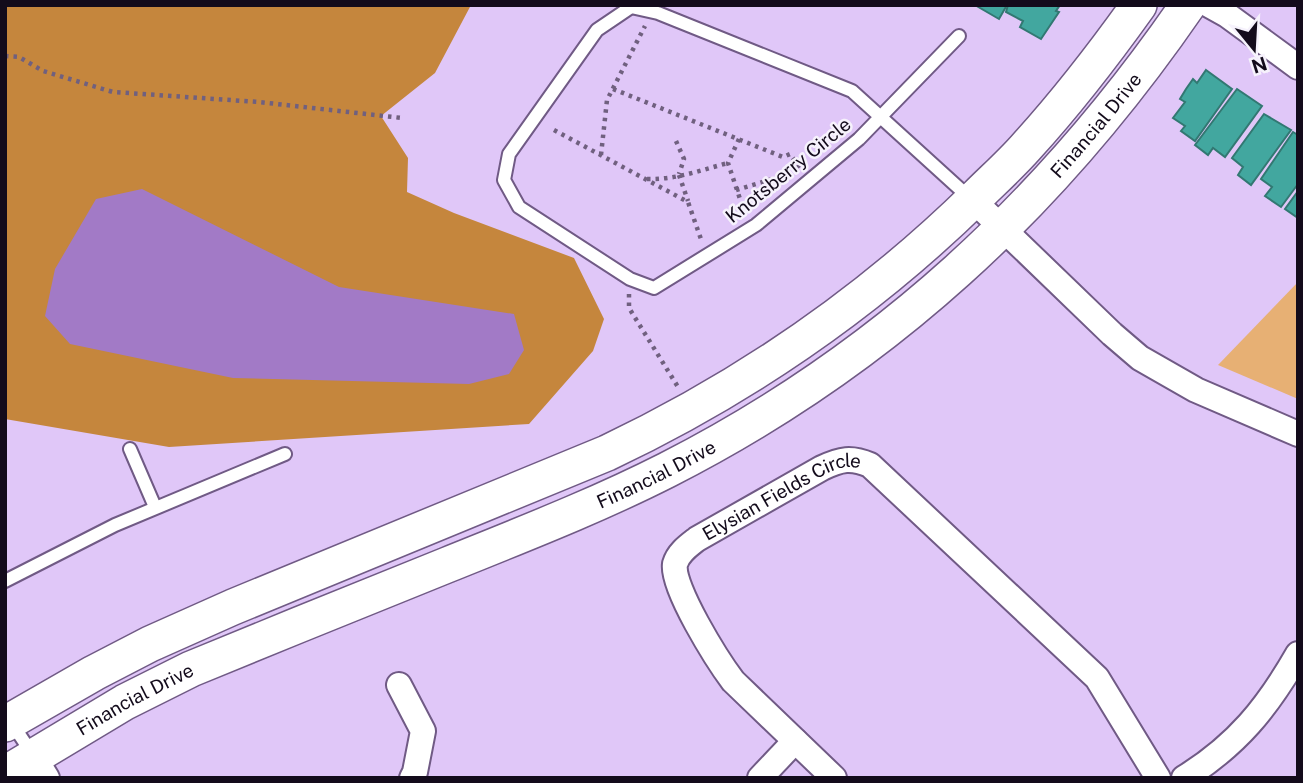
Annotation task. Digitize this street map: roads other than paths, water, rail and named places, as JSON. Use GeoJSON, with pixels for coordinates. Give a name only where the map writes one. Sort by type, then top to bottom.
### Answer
{"type":"FeatureCollection","features":[{"type":"Feature","properties":{"kind":"street","name":"Financial Drive"},"geometry":{"type":"LineString","coordinates":[[7,719],[186,628],[555,477],[651,432],[748,377],[803,341],[922,247],[973,200],[1026,148],[1110,47],[1139,5]]}},
{"type":"Feature","properties":{"kind":"street","name":"Financial Drive"},"geometry":{"type":"LineString","coordinates":[[28,769],[125,702],[191,669],[584,508],[679,464],[775,409],[851,357],[900,319],[1004,229],[1100,124],[1188,5]]}},
{"type":"Feature","properties":{"kind":"street"},"geometry":{"type":"LineString","coordinates":[[1209,5],[1298,67]]}},
{"type":"Feature","properties":{"kind":"street"},"geometry":{"type":"LineString","coordinates":[[973,200],[1140,358],[1196,390],[1298,434]]}},
{"type":"Feature","properties":{"kind":"street","name":"Elysian Fields Circle"},"geometry":{"type":"LineString","coordinates":[[834,778],[733,681],[681,594],[675,564],[682,550],[696,539],[841,459],[856,459],[870,465],[1097,678],[1158,778]]}},
{"type":"Feature","properties":{"kind":"street"},"geometry":{"type":"LineString","coordinates":[[1184,778],[1217,756],[1243,733],[1267,705],[1298,654]]}},
{"type":"Feature","properties":{"kind":"street"},"geometry":{"type":"LineString","coordinates":[[399,685],[423,731],[412,778]]}},
{"type":"Feature","properties":{"kind":"street"},"geometry":{"type":"LineString","coordinates":[[760,778],[795,741]]}},
{"type":"Feature","properties":{"kind":"lane","name":"Knotsberry Circle"},"geometry":{"type":"LineString","coordinates":[[959,36],[882,116],[859,139],[756,225],[654,288],[630,279],[519,207],[503,180],[509,154],[597,30],[631,7],[652,12],[852,91],[882,116],[973,200]]}},
{"type":"Feature","properties":{"kind":"lane"},"geometry":{"type":"LineString","coordinates":[[130,449],[155,507]]}},
{"type":"Feature","properties":{"kind":"lane"},"geometry":{"type":"LineString","coordinates":[[5,581],[114,525],[285,454]]}},
{"type":"Feature","properties":{"kind":"lane"},"geometry":{"type":"LineString","coordinates":[[7,719],[28,769]]}}]}
